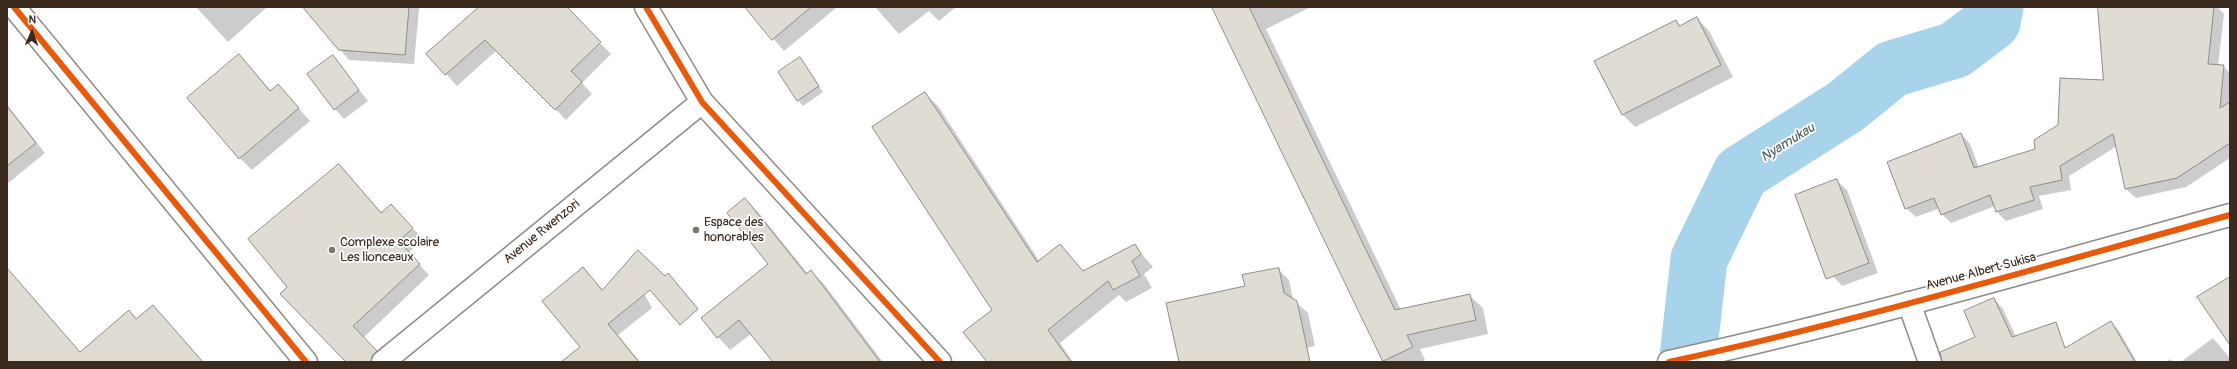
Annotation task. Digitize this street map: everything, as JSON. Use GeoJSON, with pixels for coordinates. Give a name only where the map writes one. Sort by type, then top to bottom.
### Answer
{"type":"FeatureCollection","features":[{"type":"Feature","properties":{"kind":"street"},"geometry":{"type":"LineString","coordinates":[[14,7],[306,362]]}},
{"type":"Feature","properties":{"kind":"street"},"geometry":{"type":"LineString","coordinates":[[653,10],[702,102],[940,362]]}},
{"type":"Feature","properties":{"kind":"street","name":"Avenue Rwenzori"},"geometry":{"type":"LineString","coordinates":[[383,362],[702,102]]}},
{"type":"Feature","properties":{"kind":"street","name":"Avenue Albert Sukisa"},"geometry":{"type":"LineString","coordinates":[[1669,362],[1736,348],[1908,303],[2230,215]]}},
{"type":"Feature","properties":{"kind":"street"},"geometry":{"type":"LineString","coordinates":[[1908,303],[1930,362]]}},
{"type":"Feature","properties":{"kind":"building"},"geometry":{"type":"Polygon","coordinates":[[[303,7],[409,7],[405,55],[339,50],[303,7]]]}},
{"type":"Feature","properties":{"kind":"building"},"geometry":{"type":"Polygon","coordinates":[[[479,7],[567,7],[601,42],[571,71],[582,82],[555,110],[485,40],[445,75],[426,54],[479,7]]]}},
{"type":"Feature","properties":{"kind":"building"},"geometry":{"type":"Polygon","coordinates":[[[745,7],[811,7],[772,40],[745,7]]]}},
{"type":"Feature","properties":{"kind":"building"},"geometry":{"type":"Polygon","coordinates":[[[1212,7],[1249,7],[1395,310],[1470,294],[1476,320],[1407,335],[1413,347],[1383,361],[1212,7]]]}},
{"type":"Feature","properties":{"kind":"building"},"geometry":{"type":"Polygon","coordinates":[[[2098,7],[2214,7],[2208,64],[2224,65],[2220,108],[2230,102],[2230,143],[2177,178],[2125,189],[2113,134],[2060,166],[2062,180],[2030,187],[2034,200],[1996,212],[1990,195],[1941,215],[1934,198],[1905,209],[1887,162],[1961,133],[1974,168],[2035,149],[2034,140],[2058,125],[2060,78],[2103,80],[2098,7]]]}},
{"type":"Feature","properties":{"kind":"building"},"geometry":{"type":"Polygon","coordinates":[[[1697,17],[1721,65],[1622,115],[1594,61],[1676,20],[1679,26],[1697,17]]]}},
{"type":"Feature","properties":{"kind":"building"},"geometry":{"type":"Polygon","coordinates":[[[239,54],[270,91],[278,84],[299,108],[239,159],[187,98],[239,54]]]}},
{"type":"Feature","properties":{"kind":"building"},"geometry":{"type":"Polygon","coordinates":[[[333,55],[359,90],[334,110],[307,74],[333,55]]]}},
{"type":"Feature","properties":{"kind":"building"},"geometry":{"type":"Polygon","coordinates":[[[800,57],[819,86],[797,101],[778,72],[800,57]]]}},
{"type":"Feature","properties":{"kind":"building"},"geometry":{"type":"Polygon","coordinates":[[[925,92],[1037,262],[1060,244],[1083,271],[1135,244],[1141,254],[1132,261],[1140,276],[1113,290],[1108,281],[1048,330],[1071,362],[987,362],[963,332],[992,310],[872,127],[925,92]]]}},
{"type":"Feature","properties":{"kind":"building"},"geometry":{"type":"Polygon","coordinates":[[[7,106],[36,143],[7,166],[7,106]]]}},
{"type":"Feature","properties":{"kind":"building"},"geometry":{"type":"Polygon","coordinates":[[[339,164],[381,213],[391,204],[413,228],[399,241],[420,264],[353,326],[377,351],[372,357],[371,362],[346,362],[280,294],[287,287],[248,239],[339,164]]]}},
{"type":"Feature","properties":{"kind":"building"},"geometry":{"type":"Polygon","coordinates":[[[1837,179],[1869,263],[1826,279],[1795,195],[1837,179]]]}},
{"type":"Feature","properties":{"kind":"building"},"geometry":{"type":"Polygon","coordinates":[[[745,198],[806,274],[811,270],[880,362],[773,362],[739,320],[717,338],[701,318],[768,264],[727,213],[745,198]]]}},
{"type":"Feature","properties":{"kind":"building"},"geometry":{"type":"Polygon","coordinates":[[[638,250],[665,276],[668,273],[698,309],[680,325],[650,290],[608,324],[639,362],[561,362],[580,347],[542,301],[583,267],[602,290],[638,250]]]}},
{"type":"Feature","properties":{"kind":"building"},"geometry":{"type":"Polygon","coordinates":[[[7,268],[80,352],[129,310],[136,319],[153,305],[203,362],[7,362],[7,268]]]}},
{"type":"Feature","properties":{"kind":"building"},"geometry":{"type":"Polygon","coordinates":[[[1279,268],[1284,293],[1297,301],[1310,362],[1179,362],[1166,303],[1245,286],[1242,275],[1279,268]]]}},
{"type":"Feature","properties":{"kind":"building"},"geometry":{"type":"Polygon","coordinates":[[[2230,277],[2230,345],[2197,297],[2230,277]]]}},
{"type":"Feature","properties":{"kind":"building"},"geometry":{"type":"Polygon","coordinates":[[[1994,298],[2012,337],[2056,322],[2065,348],[2111,321],[2135,362],[1942,362],[1940,352],[1975,337],[1964,311],[1994,298]]]}},
{"type":"Feature","properties":{"kind":"waterway","name":"Nyamukau"},"geometry":{"type":"LineString","coordinates":[[1689,362],[1688,357],[1699,259],[1741,173],[1845,107],[1892,69],[1955,50],[1992,22],[1995,7]]}},
{"type":"Feature","properties":{"kind":"cycle path"},"geometry":{"type":"LineString","coordinates":[[14,7],[306,362]]}},
{"type":"Feature","properties":{"kind":"cycle path"},"geometry":{"type":"LineString","coordinates":[[646,7],[702,102],[940,362]]}},
{"type":"Feature","properties":{"kind":"cycle path"},"geometry":{"type":"LineString","coordinates":[[1669,362],[1881,311],[2230,215]]}},
{"type":"Feature","properties":{"kind":"place","name":"Espace des honorables"},"geometry":{"type":"Point","coordinates":[696,230]}},
{"type":"Feature","properties":{"kind":"place","name":"Complexe scolaire Les lionceaux"},"geometry":{"type":"Point","coordinates":[332,250]}}]}
